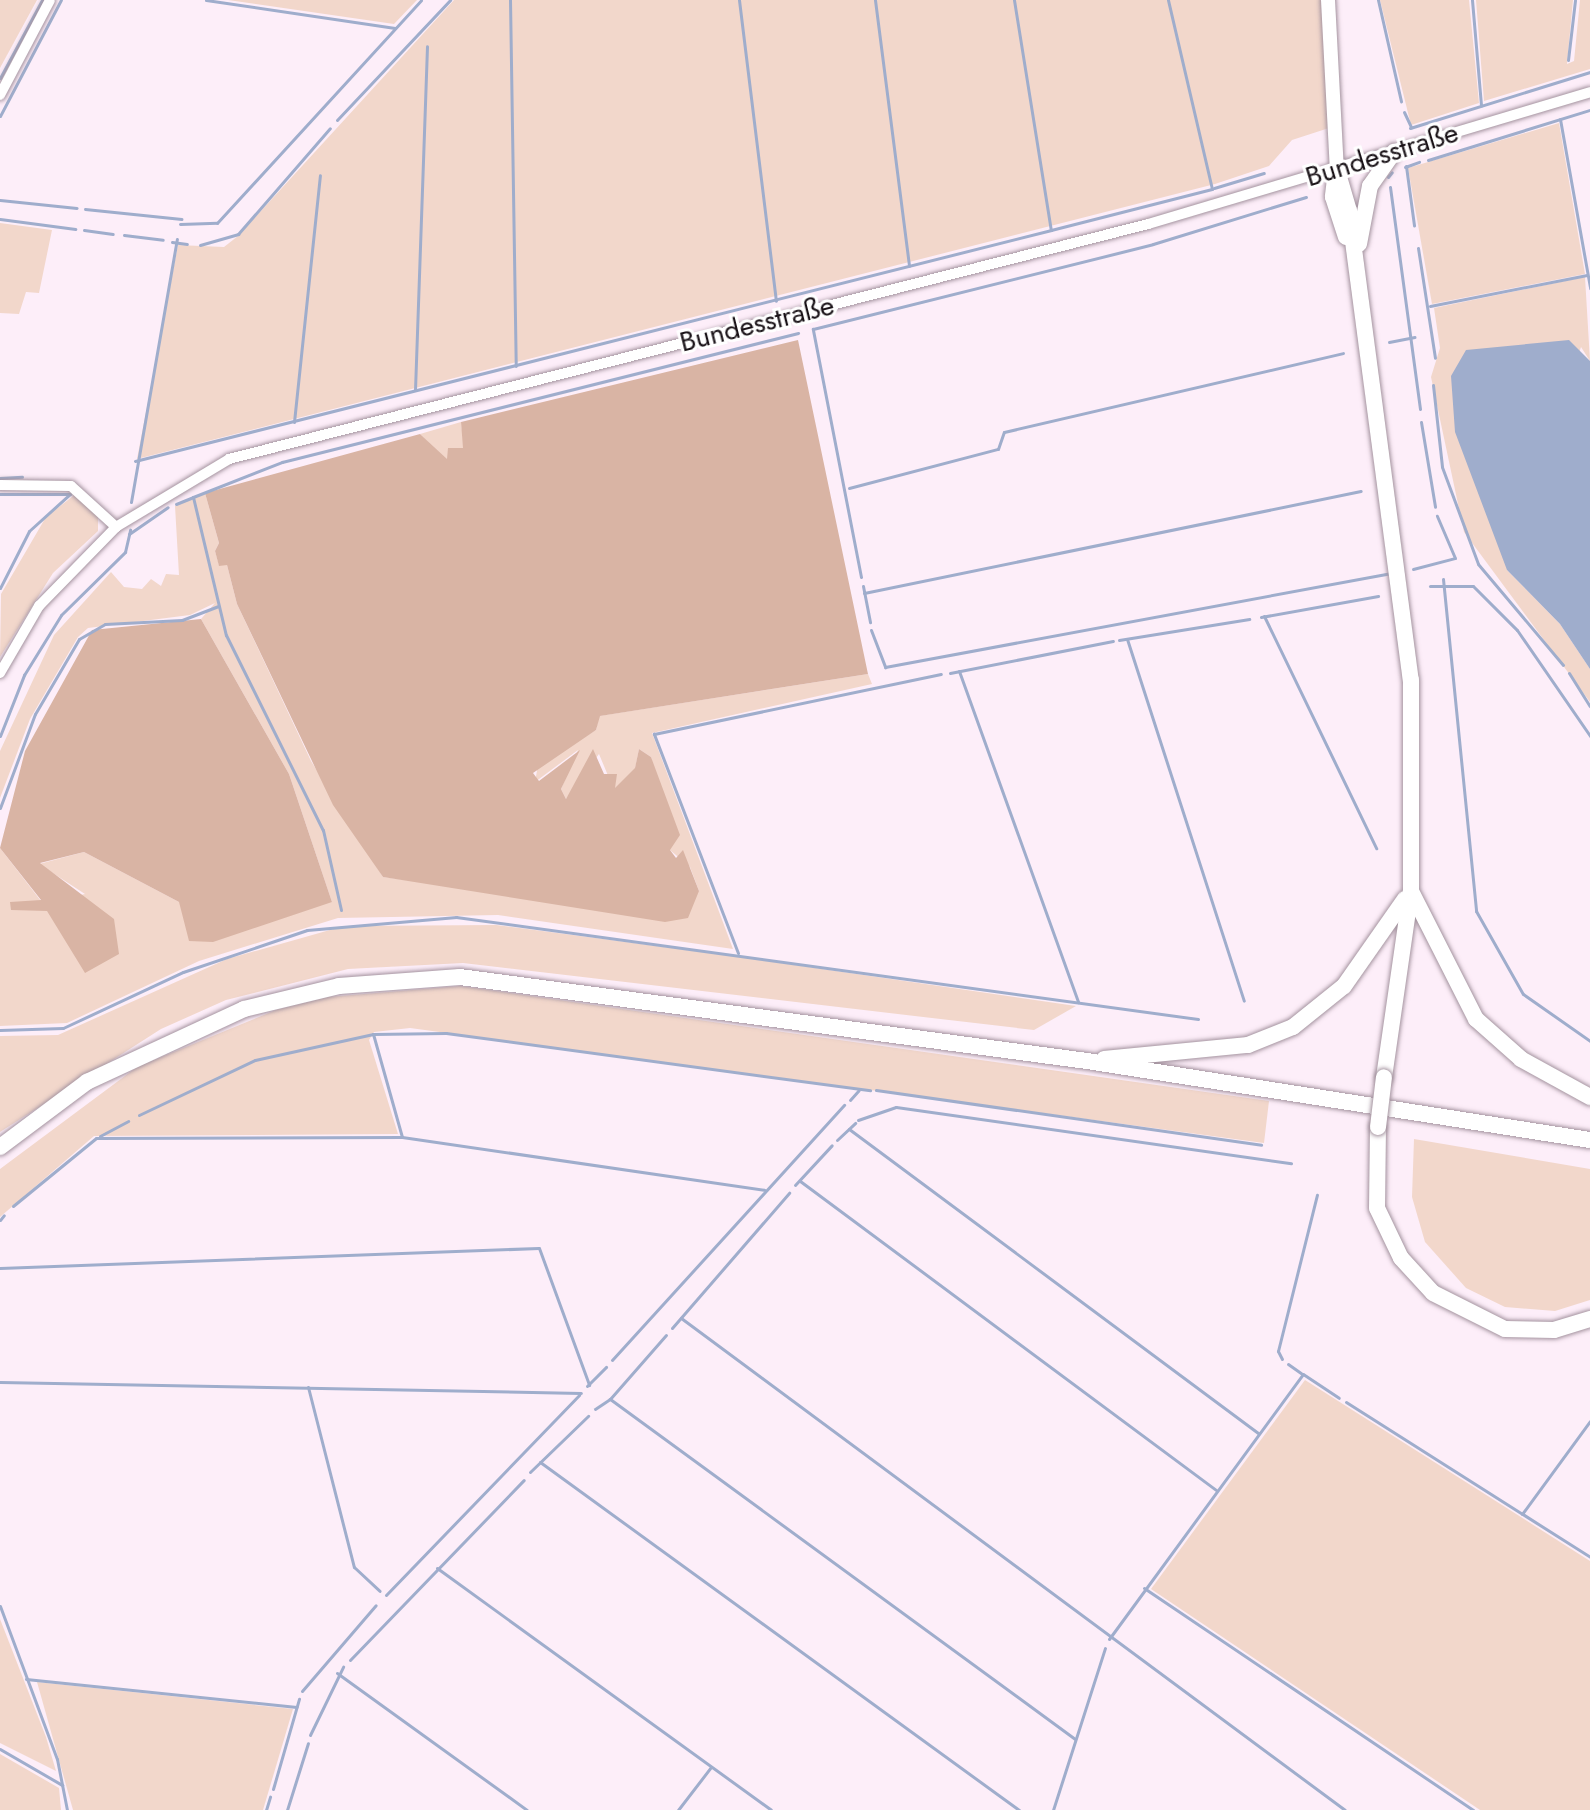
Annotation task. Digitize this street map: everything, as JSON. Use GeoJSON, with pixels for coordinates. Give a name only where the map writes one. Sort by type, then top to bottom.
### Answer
{"type":"FeatureCollection","features":[{"type":"Feature","properties":{"kind":"highway"},"geometry":{"type":"LineString","coordinates":[[1357,290],[1364,202],[1394,152]]}},
{"type":"Feature","properties":{"kind":"highway"},"geometry":{"type":"LineString","coordinates":[[1337,170],[1333,197],[1349,244],[1405,611],[1415,767],[1411,890],[1378,1127],[1377,1208],[1401,1258],[1433,1293],[1505,1329],[1554,1330],[1590,1319]]}},
{"type":"Feature","properties":{"kind":"highway"},"geometry":{"type":"LineString","coordinates":[[1087,1061],[1248,1045],[1293,1027],[1344,986],[1411,890]]}},
{"type":"Feature","properties":{"kind":"highway"},"geometry":{"type":"LineString","coordinates":[[1411,890],[1476,1019],[1521,1059],[1590,1097]]}},
{"type":"Feature","properties":{"kind":"highway"},"geometry":{"type":"LineString","coordinates":[[0,1147],[87,1082],[181,1033],[294,995],[399,979],[559,986],[1087,1061],[1590,1141]]}},
{"type":"Feature","properties":{"kind":"main road"},"geometry":{"type":"LineString","coordinates":[[1328,0],[1337,170]]}},
{"type":"Feature","properties":{"kind":"street"},"geometry":{"type":"LineString","coordinates":[[0,95],[50,0]]}},
{"type":"Feature","properties":{"kind":"street","name":"Bundesstraße"},"geometry":{"type":"LineString","coordinates":[[0,673],[39,606],[116,527],[229,459],[1337,170],[1590,92]]}},
{"type":"Feature","properties":{"kind":"street"},"geometry":{"type":"LineString","coordinates":[[0,485],[71,486],[116,527]]}},
{"type":"Feature","properties":{"kind":"shaded area"},"geometry":{"type":"Polygon","coordinates":[[[0,0],[37,0],[0,68],[0,0]]]}},
{"type":"Feature","properties":{"kind":"shaded area"},"geometry":{"type":"Polygon","coordinates":[[[228,0],[417,0],[394,24],[228,0]]]}},
{"type":"Feature","properties":{"kind":"shaded area"},"geometry":{"type":"Polygon","coordinates":[[[454,0],[1323,0],[1329,128],[1292,140],[1269,166],[1215,184],[137,459],[178,245],[224,247],[238,236],[454,0]]]}},
{"type":"Feature","properties":{"kind":"shaded area"},"geometry":{"type":"Polygon","coordinates":[[[1380,0],[1469,0],[1479,103],[1411,125],[1380,0]]]}},
{"type":"Feature","properties":{"kind":"shaded area"},"geometry":{"type":"Polygon","coordinates":[[[1476,0],[1573,0],[1567,64],[1574,61],[1580,0],[1590,0],[1590,69],[1484,101],[1476,0]]]}},
{"type":"Feature","properties":{"kind":"shaded area"},"geometry":{"type":"Polygon","coordinates":[[[1559,123],[1585,274],[1432,304],[1408,168],[1559,123]]]}},
{"type":"Feature","properties":{"kind":"shaded area"},"geometry":{"type":"Polygon","coordinates":[[[0,223],[52,230],[39,293],[26,292],[19,314],[0,313],[0,223]]]}},
{"type":"Feature","properties":{"kind":"shaded area"},"geometry":{"type":"Polygon","coordinates":[[[1585,277],[1590,361],[1581,347],[1507,570],[1560,624],[1590,669],[1590,702],[1464,532],[1431,377],[1440,348],[1434,308],[1585,277]]]}},
{"type":"Feature","properties":{"kind":"shaded area"},"geometry":{"type":"Polygon","coordinates":[[[798,340],[868,674],[600,716],[596,730],[533,773],[539,781],[580,750],[561,789],[566,799],[593,749],[604,774],[617,774],[615,788],[635,768],[639,749],[651,757],[680,835],[670,850],[676,858],[683,850],[699,891],[688,918],[665,922],[383,877],[333,805],[237,604],[227,565],[219,566],[215,551],[219,543],[205,493],[420,434],[447,459],[448,448],[463,448],[461,422],[798,340]]]}},
{"type":"Feature","properties":{"kind":"shaded area"},"geometry":{"type":"Polygon","coordinates":[[[461,422],[464,448],[447,460],[420,434],[461,422]]]}},
{"type":"Feature","properties":{"kind":"shaded area"},"geometry":{"type":"Polygon","coordinates":[[[77,493],[98,516],[98,531],[53,573],[0,657],[1,594],[46,517],[77,493]]]}},
{"type":"Feature","properties":{"kind":"shaded area"},"geometry":{"type":"Polygon","coordinates":[[[205,493],[219,543],[215,551],[219,565],[227,565],[237,604],[311,761],[383,877],[574,902],[699,891],[690,867],[670,850],[651,757],[639,749],[635,769],[614,790],[599,754],[566,799],[561,789],[578,750],[535,782],[538,765],[596,730],[599,716],[868,674],[872,684],[652,733],[733,949],[498,915],[338,918],[199,961],[67,1023],[0,1026],[0,848],[41,901],[11,910],[85,894],[39,864],[84,852],[179,902],[332,902],[289,774],[201,619],[215,603],[190,615],[88,628],[78,637],[30,719],[0,798],[0,751],[54,635],[111,572],[124,587],[142,589],[151,579],[161,586],[166,574],[179,575],[175,506],[205,493]]]}},
{"type":"Feature","properties":{"kind":"shaded area"},"geometry":{"type":"Polygon","coordinates":[[[201,619],[289,774],[332,902],[213,942],[189,941],[179,902],[84,852],[40,863],[114,919],[119,954],[85,973],[47,911],[11,910],[10,902],[41,900],[0,848],[25,751],[92,630],[201,619]]]}},
{"type":"Feature","properties":{"kind":"shaded area"},"geometry":{"type":"Polygon","coordinates":[[[496,925],[1076,1006],[1034,1030],[463,963],[348,969],[226,1000],[161,1029],[0,1132],[0,1036],[58,1035],[227,959],[344,926],[496,925]]]}},
{"type":"Feature","properties":{"kind":"shaded area"},"geometry":{"type":"Polygon","coordinates":[[[460,986],[1269,1101],[1264,1143],[410,1028],[374,1032],[369,1040],[398,1134],[94,1136],[0,1217],[0,1169],[137,1067],[276,1010],[328,997],[460,986]]]}},
{"type":"Feature","properties":{"kind":"shaded area"},"geometry":{"type":"Polygon","coordinates":[[[1414,1139],[1590,1169],[1590,1300],[1555,1311],[1505,1307],[1466,1288],[1425,1242],[1412,1197],[1414,1139]]]}},
{"type":"Feature","properties":{"kind":"shaded area"},"geometry":{"type":"Polygon","coordinates":[[[1305,1380],[1590,1561],[1590,1810],[1480,1810],[1151,1589],[1305,1380]]]}},
{"type":"Feature","properties":{"kind":"shaded area"},"geometry":{"type":"Polygon","coordinates":[[[0,1619],[46,1737],[56,1771],[0,1743],[0,1619]]]}},
{"type":"Feature","properties":{"kind":"shaded area"},"geometry":{"type":"Polygon","coordinates":[[[37,1682],[293,1709],[263,1810],[73,1810],[37,1682]]]}},
{"type":"Feature","properties":{"kind":"shaded area"},"geometry":{"type":"Polygon","coordinates":[[[0,1754],[59,1788],[61,1810],[0,1810],[0,1754]]]}},
{"type":"Feature","properties":{"kind":"water"},"geometry":{"type":"Polygon","coordinates":[[[1569,340],[1590,361],[1590,669],[1560,624],[1507,570],[1455,432],[1451,376],[1466,350],[1569,340]]]}},
{"type":"Feature","properties":{"kind":"waterway"},"geometry":{"type":"LineString","coordinates":[[0,78],[42,0]]}},
{"type":"Feature","properties":{"kind":"waterway"},"geometry":{"type":"LineString","coordinates":[[0,116],[61,0]]}},
{"type":"Feature","properties":{"kind":"waterway"},"geometry":{"type":"LineString","coordinates":[[206,0],[395,28]]}},
{"type":"Feature","properties":{"kind":"waterway"},"geometry":{"type":"LineString","coordinates":[[180,224],[217,223],[421,0]]}},
{"type":"Feature","properties":{"kind":"waterway"},"geometry":{"type":"LineString","coordinates":[[337,120],[450,0]]}},
{"type":"Feature","properties":{"kind":"waterway"},"geometry":{"type":"LineString","coordinates":[[510,0],[516,366]]}},
{"type":"Feature","properties":{"kind":"waterway"},"geometry":{"type":"LineString","coordinates":[[739,0],[776,301]]}},
{"type":"Feature","properties":{"kind":"waterway"},"geometry":{"type":"LineString","coordinates":[[875,0],[909,266]]}},
{"type":"Feature","properties":{"kind":"waterway"},"geometry":{"type":"LineString","coordinates":[[1014,0],[1051,230],[1212,189],[1168,0]]}},
{"type":"Feature","properties":{"kind":"waterway"},"geometry":{"type":"LineString","coordinates":[[1378,0],[1401,101]]}},
{"type":"Feature","properties":{"kind":"waterway"},"geometry":{"type":"LineString","coordinates":[[1472,0],[1481,106]]}},
{"type":"Feature","properties":{"kind":"waterway"},"geometry":{"type":"LineString","coordinates":[[1568,60],[1575,0]]}},
{"type":"Feature","properties":{"kind":"waterway"},"geometry":{"type":"LineString","coordinates":[[415,390],[427,46]]}},
{"type":"Feature","properties":{"kind":"waterway"},"geometry":{"type":"LineString","coordinates":[[1410,128],[1590,72]]}},
{"type":"Feature","properties":{"kind":"waterway"},"geometry":{"type":"LineString","coordinates":[[1428,160],[1590,110]]}},
{"type":"Feature","properties":{"kind":"waterway"},"geometry":{"type":"LineString","coordinates":[[1404,112],[1411,127]]}},
{"type":"Feature","properties":{"kind":"waterway"},"geometry":{"type":"LineString","coordinates":[[1560,119],[1590,288]]}},
{"type":"Feature","properties":{"kind":"waterway"},"geometry":{"type":"LineString","coordinates":[[200,245],[238,234],[330,128]]}},
{"type":"Feature","properties":{"kind":"waterway"},"geometry":{"type":"LineString","coordinates":[[1405,167],[1419,162]]}},
{"type":"Feature","properties":{"kind":"waterway"},"geometry":{"type":"LineString","coordinates":[[1406,166],[1414,225]]}},
{"type":"Feature","properties":{"kind":"waterway"},"geometry":{"type":"LineString","coordinates":[[1388,177],[1392,172]]}},
{"type":"Feature","properties":{"kind":"waterway"},"geometry":{"type":"LineString","coordinates":[[1214,188],[1264,173]]}},
{"type":"Feature","properties":{"kind":"waterway"},"geometry":{"type":"LineString","coordinates":[[294,422],[320,175]]}},
{"type":"Feature","properties":{"kind":"waterway"},"geometry":{"type":"LineString","coordinates":[[1390,187],[1420,409]]}},
{"type":"Feature","properties":{"kind":"waterway"},"geometry":{"type":"LineString","coordinates":[[861,577],[813,329],[1153,244],[1306,197]]}},
{"type":"Feature","properties":{"kind":"waterway"},"geometry":{"type":"LineString","coordinates":[[0,200],[77,208]]}},
{"type":"Feature","properties":{"kind":"waterway"},"geometry":{"type":"LineString","coordinates":[[85,209],[181,219]]}},
{"type":"Feature","properties":{"kind":"waterway"},"geometry":{"type":"LineString","coordinates":[[0,219],[75,229]]}},
{"type":"Feature","properties":{"kind":"waterway"},"geometry":{"type":"LineString","coordinates":[[84,230],[113,234]]}},
{"type":"Feature","properties":{"kind":"waterway"},"geometry":{"type":"LineString","coordinates":[[135,461],[1051,230]]}},
{"type":"Feature","properties":{"kind":"waterway"},"geometry":{"type":"LineString","coordinates":[[124,235],[163,240]]}},
{"type":"Feature","properties":{"kind":"waterway"},"geometry":{"type":"LineString","coordinates":[[131,502],[177,239]]}},
{"type":"Feature","properties":{"kind":"waterway"},"geometry":{"type":"LineString","coordinates":[[172,242],[187,244]]}},
{"type":"Feature","properties":{"kind":"waterway"},"geometry":{"type":"LineString","coordinates":[[1418,248],[1435,358]]}},
{"type":"Feature","properties":{"kind":"waterway"},"geometry":{"type":"LineString","coordinates":[[1430,306],[1587,275]]}},
{"type":"Feature","properties":{"kind":"waterway"},"geometry":{"type":"LineString","coordinates":[[193,497],[282,462],[798,333]]}},
{"type":"Feature","properties":{"kind":"waterway"},"geometry":{"type":"LineString","coordinates":[[1389,342],[1415,337]]}},
{"type":"Feature","properties":{"kind":"waterway"},"geometry":{"type":"LineString","coordinates":[[849,488],[998,449],[1004,432],[1343,353]]}},
{"type":"Feature","properties":{"kind":"waterway"},"geometry":{"type":"LineString","coordinates":[[1433,385],[1442,467],[1478,564],[1563,665]]}},
{"type":"Feature","properties":{"kind":"waterway"},"geometry":{"type":"LineString","coordinates":[[1421,422],[1435,507]]}},
{"type":"Feature","properties":{"kind":"waterway"},"geometry":{"type":"LineString","coordinates":[[0,478],[22,477]]}},
{"type":"Feature","properties":{"kind":"waterway"},"geometry":{"type":"LineString","coordinates":[[864,593],[1361,491]]}},
{"type":"Feature","properties":{"kind":"waterway"},"geometry":{"type":"LineString","coordinates":[[0,494],[70,494]]}},
{"type":"Feature","properties":{"kind":"waterway"},"geometry":{"type":"LineString","coordinates":[[0,588],[29,531],[70,494]]}},
{"type":"Feature","properties":{"kind":"waterway"},"geometry":{"type":"LineString","coordinates":[[176,504],[193,497],[226,635],[323,830],[341,910]]}},
{"type":"Feature","properties":{"kind":"waterway"},"geometry":{"type":"LineString","coordinates":[[129,534],[168,507]]}},
{"type":"Feature","properties":{"kind":"waterway"},"geometry":{"type":"LineString","coordinates":[[1413,569],[1455,558],[1437,516]]}},
{"type":"Feature","properties":{"kind":"waterway"},"geometry":{"type":"LineString","coordinates":[[0,736],[24,675],[61,615],[125,552],[130,530]]}},
{"type":"Feature","properties":{"kind":"waterway"},"geometry":{"type":"LineString","coordinates":[[871,630],[885,667],[1391,573]]}},
{"type":"Feature","properties":{"kind":"waterway"},"geometry":{"type":"LineString","coordinates":[[1443,579],[1476,911],[1523,994],[1590,1041]]}},
{"type":"Feature","properties":{"kind":"waterway"},"geometry":{"type":"LineString","coordinates":[[863,586],[870,622]]}},
{"type":"Feature","properties":{"kind":"waterway"},"geometry":{"type":"LineString","coordinates":[[1430,586],[1473,586],[1517,630],[1590,736]]}},
{"type":"Feature","properties":{"kind":"waterway"},"geometry":{"type":"LineString","coordinates":[[1261,617],[1378,596]]}},
{"type":"Feature","properties":{"kind":"waterway"},"geometry":{"type":"LineString","coordinates":[[0,808],[35,714],[79,639],[105,624],[182,620],[218,606]]}},
{"type":"Feature","properties":{"kind":"waterway"},"geometry":{"type":"LineString","coordinates":[[1264,616],[1376,848]]}},
{"type":"Feature","properties":{"kind":"waterway"},"geometry":{"type":"LineString","coordinates":[[1119,640],[1249,619]]}},
{"type":"Feature","properties":{"kind":"waterway"},"geometry":{"type":"LineString","coordinates":[[1127,639],[1244,1001]]}},
{"type":"Feature","properties":{"kind":"waterway"},"geometry":{"type":"LineString","coordinates":[[950,673],[1113,641]]}},
{"type":"Feature","properties":{"kind":"waterway"},"geometry":{"type":"LineString","coordinates":[[959,671],[1078,1002]]}},
{"type":"Feature","properties":{"kind":"waterway"},"geometry":{"type":"LineString","coordinates":[[1569,673],[1590,706]]}},
{"type":"Feature","properties":{"kind":"waterway"},"geometry":{"type":"LineString","coordinates":[[738,953],[654,734],[941,674]]}},
{"type":"Feature","properties":{"kind":"waterway"},"geometry":{"type":"LineString","coordinates":[[0,1030],[63,1028],[183,972],[307,930],[456,917],[1198,1019]]}},
{"type":"Feature","properties":{"kind":"waterway"},"geometry":{"type":"LineString","coordinates":[[402,1137],[373,1034],[446,1033],[870,1090]]}},
{"type":"Feature","properties":{"kind":"waterway"},"geometry":{"type":"LineString","coordinates":[[139,1115],[255,1060],[373,1034]]}},
{"type":"Feature","properties":{"kind":"waterway"},"geometry":{"type":"LineString","coordinates":[[850,1100],[859,1090]]}},
{"type":"Feature","properties":{"kind":"waterway"},"geometry":{"type":"LineString","coordinates":[[876,1090],[1261,1145]]}},
{"type":"Feature","properties":{"kind":"waterway"},"geometry":{"type":"LineString","coordinates":[[612,1360],[844,1105]]}},
{"type":"Feature","properties":{"kind":"waterway"},"geometry":{"type":"LineString","coordinates":[[858,1120],[896,1107],[1291,1163]]}},
{"type":"Feature","properties":{"kind":"waterway"},"geometry":{"type":"LineString","coordinates":[[100,1136],[128,1121]]}},
{"type":"Feature","properties":{"kind":"waterway"},"geometry":{"type":"LineString","coordinates":[[837,1140],[855,1123]]}},
{"type":"Feature","properties":{"kind":"waterway"},"geometry":{"type":"LineString","coordinates":[[849,1129],[1258,1433]]}},
{"type":"Feature","properties":{"kind":"waterway"},"geometry":{"type":"LineString","coordinates":[[13,1206],[96,1138],[402,1137],[764,1190]]}},
{"type":"Feature","properties":{"kind":"waterway"},"geometry":{"type":"LineString","coordinates":[[795,1185],[832,1145]]}},
{"type":"Feature","properties":{"kind":"waterway"},"geometry":{"type":"LineString","coordinates":[[800,1181],[1216,1490]]}},
{"type":"Feature","properties":{"kind":"waterway"},"geometry":{"type":"LineString","coordinates":[[672,1328],[789,1193]]}},
{"type":"Feature","properties":{"kind":"waterway"},"geometry":{"type":"LineString","coordinates":[[1282,1359],[1278,1351],[1317,1195]]}},
{"type":"Feature","properties":{"kind":"waterway"},"geometry":{"type":"LineString","coordinates":[[0,1220],[4,1215]]}},
{"type":"Feature","properties":{"kind":"waterway"},"geometry":{"type":"LineString","coordinates":[[0,1268],[539,1248],[589,1385]]}},
{"type":"Feature","properties":{"kind":"waterway"},"geometry":{"type":"LineString","coordinates":[[681,1318],[1345,1810]]}},
{"type":"Feature","properties":{"kind":"waterway"},"geometry":{"type":"LineString","coordinates":[[610,1399],[666,1335]]}},
{"type":"Feature","properties":{"kind":"waterway"},"geometry":{"type":"LineString","coordinates":[[1288,1364],[1301,1373]]}},
{"type":"Feature","properties":{"kind":"waterway"},"geometry":{"type":"LineString","coordinates":[[587,1386],[606,1367]]}},
{"type":"Feature","properties":{"kind":"waterway"},"geometry":{"type":"LineString","coordinates":[[1109,1639],[1303,1374],[1339,1398]]}},
{"type":"Feature","properties":{"kind":"waterway"},"geometry":{"type":"LineString","coordinates":[[0,1382],[581,1393]]}},
{"type":"Feature","properties":{"kind":"waterway"},"geometry":{"type":"LineString","coordinates":[[308,1387],[354,1567],[380,1591]]}},
{"type":"Feature","properties":{"kind":"waterway"},"geometry":{"type":"LineString","coordinates":[[386,1595],[579,1395]]}},
{"type":"Feature","properties":{"kind":"waterway"},"geometry":{"type":"LineString","coordinates":[[595,1409],[610,1399],[1075,1739]]}},
{"type":"Feature","properties":{"kind":"waterway"},"geometry":{"type":"LineString","coordinates":[[1346,1402],[1590,1557]]}},
{"type":"Feature","properties":{"kind":"waterway"},"geometry":{"type":"LineString","coordinates":[[530,1472],[588,1416]]}},
{"type":"Feature","properties":{"kind":"waterway"},"geometry":{"type":"LineString","coordinates":[[1522,1514],[1590,1421]]}},
{"type":"Feature","properties":{"kind":"waterway"},"geometry":{"type":"LineString","coordinates":[[540,1462],[1019,1810]]}},
{"type":"Feature","properties":{"kind":"waterway"},"geometry":{"type":"LineString","coordinates":[[350,1660],[524,1480]]}},
{"type":"Feature","properties":{"kind":"waterway"},"geometry":{"type":"LineString","coordinates":[[437,1568],[771,1810]]}},
{"type":"Feature","properties":{"kind":"waterway"},"geometry":{"type":"LineString","coordinates":[[1144,1588],[1473,1810]]}},
{"type":"Feature","properties":{"kind":"waterway"},"geometry":{"type":"LineString","coordinates":[[302,1691],[376,1605]]}},
{"type":"Feature","properties":{"kind":"waterway"},"geometry":{"type":"LineString","coordinates":[[0,1606],[57,1759],[67,1810]]}},
{"type":"Feature","properties":{"kind":"waterway"},"geometry":{"type":"LineString","coordinates":[[1053,1810],[1105,1648]]}},
{"type":"Feature","properties":{"kind":"waterway"},"geometry":{"type":"LineString","coordinates":[[310,1735],[343,1667]]}},
{"type":"Feature","properties":{"kind":"waterway"},"geometry":{"type":"LineString","coordinates":[[337,1673],[527,1810]]}},
{"type":"Feature","properties":{"kind":"waterway"},"geometry":{"type":"LineString","coordinates":[[26,1679],[297,1707]]}},
{"type":"Feature","properties":{"kind":"waterway"},"geometry":{"type":"LineString","coordinates":[[273,1789],[299,1699]]}},
{"type":"Feature","properties":{"kind":"waterway"},"geometry":{"type":"LineString","coordinates":[[287,1810],[308,1743]]}},
{"type":"Feature","properties":{"kind":"waterway"},"geometry":{"type":"LineString","coordinates":[[0,1749],[62,1785]]}},
{"type":"Feature","properties":{"kind":"waterway"},"geometry":{"type":"LineString","coordinates":[[678,1810],[711,1767]]}},
{"type":"Feature","properties":{"kind":"waterway"},"geometry":{"type":"LineString","coordinates":[[266,1810],[270,1797]]}}]}
